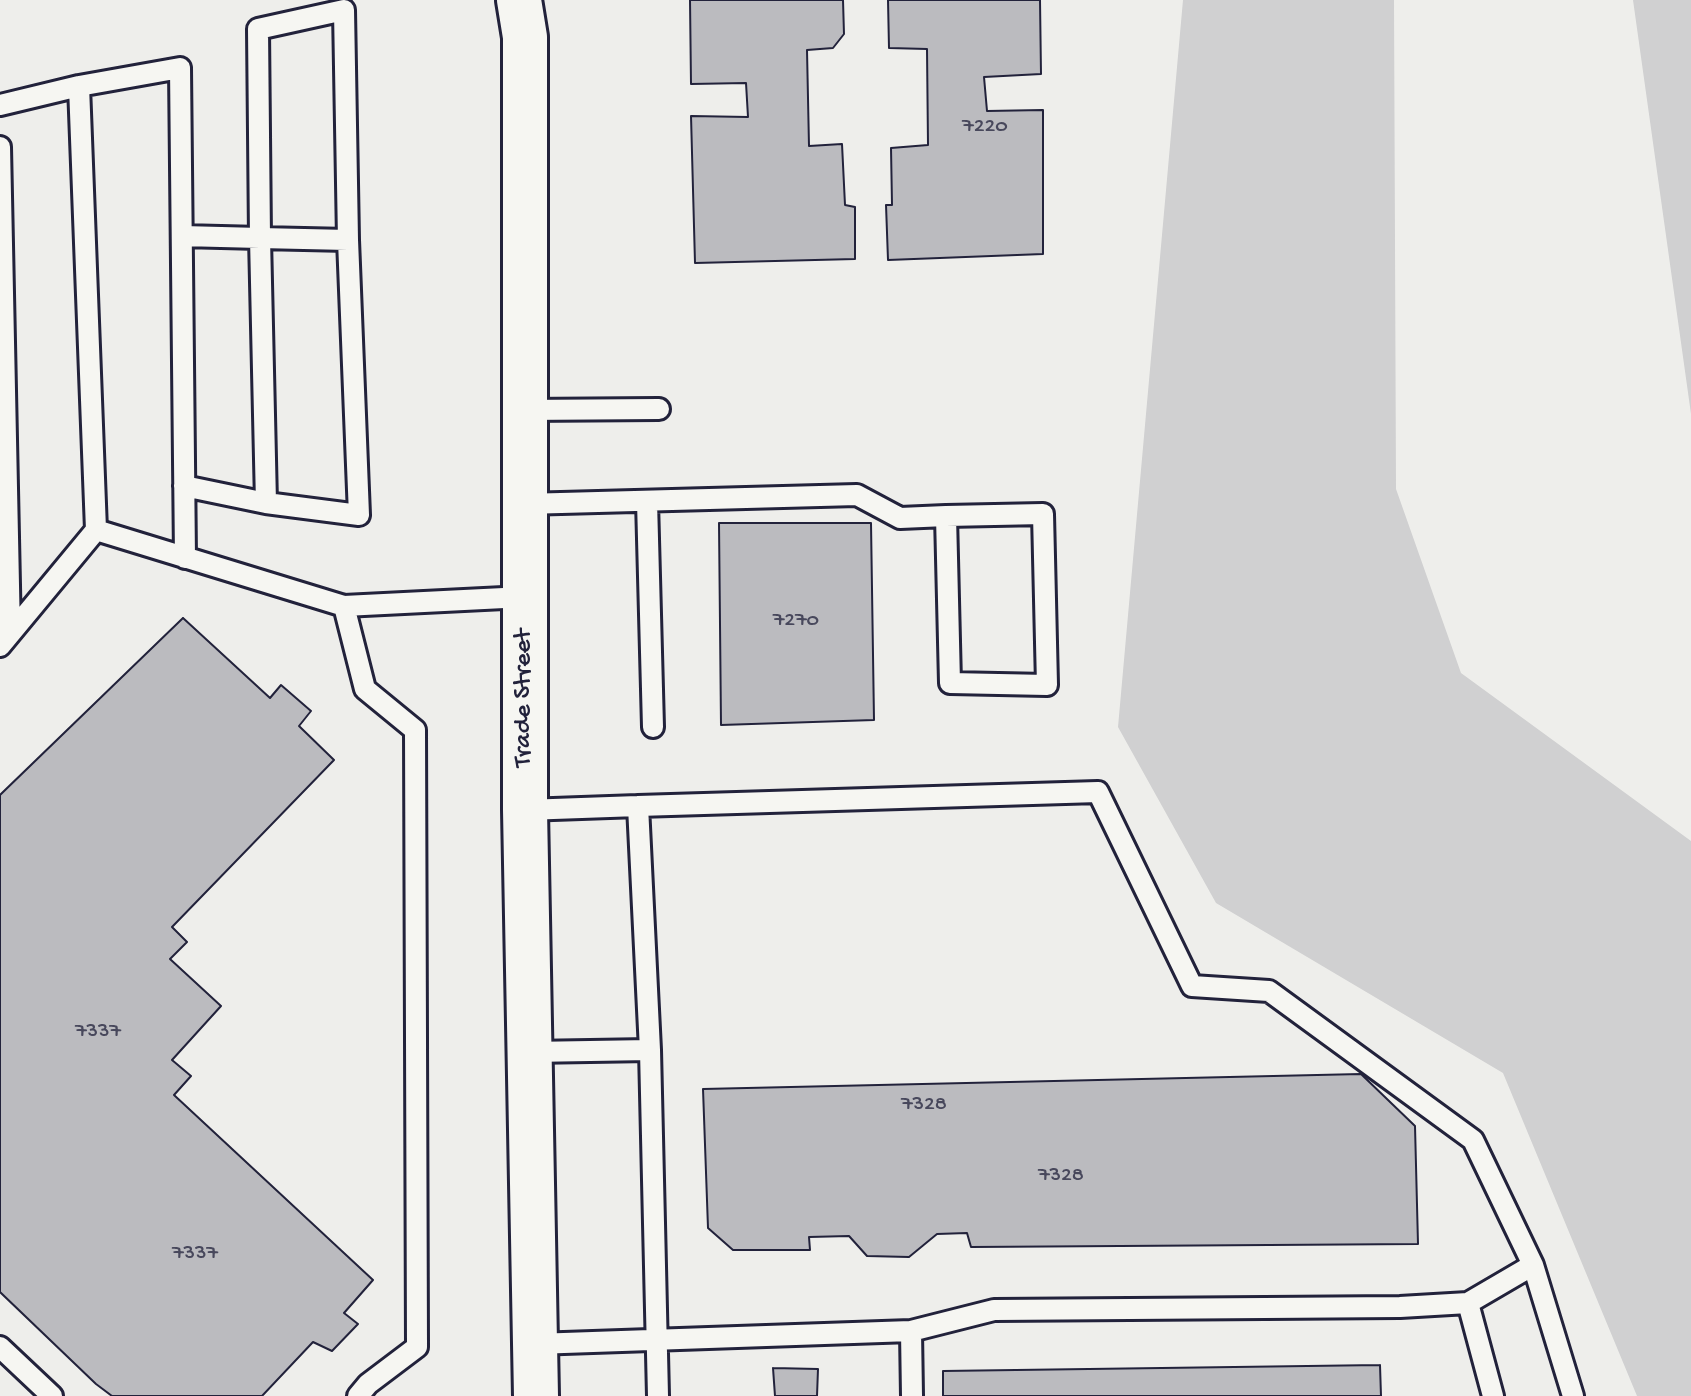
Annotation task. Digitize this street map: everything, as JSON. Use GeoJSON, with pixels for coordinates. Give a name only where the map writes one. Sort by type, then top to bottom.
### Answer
{"type":"FeatureCollection","features":[{"type":"Feature","properties":{"kind":"street","name":"Trade Street"},"geometry":{"type":"LineString","coordinates":[[519,0],[525,37],[525,810],[536,1396]]}},
{"type":"Feature","properties":{"kind":"lane"},"geometry":{"type":"LineString","coordinates":[[184,486],[266,503],[359,515],[348,240],[344,10],[258,29],[266,503]]}},
{"type":"Feature","properties":{"kind":"lane"},"geometry":{"type":"LineString","coordinates":[[0,105],[79,86],[180,68],[185,558]]}},
{"type":"Feature","properties":{"kind":"lane"},"geometry":{"type":"LineString","coordinates":[[5,640],[96,530],[79,86]]}},
{"type":"Feature","properties":{"kind":"lane"},"geometry":{"type":"LineString","coordinates":[[0,147],[5,640]]}},
{"type":"Feature","properties":{"kind":"lane"},"geometry":{"type":"LineString","coordinates":[[182,236],[348,240]]}},
{"type":"Feature","properties":{"kind":"lane"},"geometry":{"type":"LineString","coordinates":[[524,410],[659,409]]}},
{"type":"Feature","properties":{"kind":"lane"},"geometry":{"type":"LineString","coordinates":[[524,504],[857,495],[900,518],[946,516],[1043,514],[1047,685],[950,683],[946,516]]}},
{"type":"Feature","properties":{"kind":"lane"},"geometry":{"type":"LineString","coordinates":[[647,501],[653,727]]}},
{"type":"Feature","properties":{"kind":"lane"},"geometry":{"type":"LineString","coordinates":[[96,530],[344,606],[524,597]]}},
{"type":"Feature","properties":{"kind":"lane"},"geometry":{"type":"LineString","coordinates":[[344,606],[365,689],[415,730],[417,1347],[368,1384],[358,1396]]}},
{"type":"Feature","properties":{"kind":"lane"},"geometry":{"type":"LineString","coordinates":[[525,810],[1098,792],[1192,986],[1269,991],[1473,1140],[1533,1265],[1573,1396]]}},
{"type":"Feature","properties":{"kind":"lane"},"geometry":{"type":"LineString","coordinates":[[638,806],[650,1050],[658,1396]]}},
{"type":"Feature","properties":{"kind":"lane"},"geometry":{"type":"LineString","coordinates":[[530,1052],[650,1050]]}},
{"type":"Feature","properties":{"kind":"lane"},"geometry":{"type":"LineString","coordinates":[[535,1344],[911,1331],[994,1310],[1400,1307],[1468,1303],[1533,1265]]}},
{"type":"Feature","properties":{"kind":"lane"},"geometry":{"type":"LineString","coordinates":[[1468,1303],[1493,1396]]}},
{"type":"Feature","properties":{"kind":"lane"},"geometry":{"type":"LineString","coordinates":[[911,1331],[912,1396]]}},
{"type":"Feature","properties":{"kind":"lane"},"geometry":{"type":"LineString","coordinates":[[0,1347],[52,1396]]}},
{"type":"Feature","properties":{"kind":"shaded area"},"geometry":{"type":"Polygon","coordinates":[[[1183,0],[1394,0],[1396,489],[1461,673],[1691,841],[1691,1396],[1637,1396],[1503,1073],[1216,903],[1118,727],[1183,0]]]}},
{"type":"Feature","properties":{"kind":"shaded area"},"geometry":{"type":"Polygon","coordinates":[[[1633,0],[1691,0],[1691,414],[1633,0]]]}},
{"type":"Feature","properties":{"kind":"building"},"geometry":{"type":"Polygon","coordinates":[[[690,0],[843,0],[844,34],[833,48],[807,50],[809,146],[842,144],[845,205],[855,207],[855,259],[695,263],[691,116],[748,117],[746,83],[691,84],[690,0]]]}},
{"type":"Feature","properties":{"kind":"building"},"geometry":{"type":"Polygon","coordinates":[[[888,0],[1040,0],[1041,74],[984,77],[987,111],[1043,110],[1043,254],[888,260],[886,205],[892,205],[891,148],[928,145],[927,49],[889,48],[888,0]]]}},
{"type":"Feature","properties":{"kind":"building"},"geometry":{"type":"Polygon","coordinates":[[[719,523],[871,523],[874,720],[721,725],[719,523]]]}},
{"type":"Feature","properties":{"kind":"building"},"geometry":{"type":"Polygon","coordinates":[[[183,618],[270,698],[281,685],[311,711],[299,726],[334,760],[172,927],[187,942],[170,959],[221,1006],[172,1060],[191,1076],[174,1095],[373,1280],[344,1313],[358,1324],[332,1351],[313,1342],[262,1396],[112,1396],[0,1292],[0,795],[183,618]]]}},
{"type":"Feature","properties":{"kind":"building"},"geometry":{"type":"Polygon","coordinates":[[[1361,1074],[1415,1126],[1418,1244],[971,1247],[967,1233],[937,1234],[909,1257],[867,1256],[849,1236],[809,1237],[810,1250],[733,1250],[708,1228],[703,1089],[1361,1074]]]}},
{"type":"Feature","properties":{"kind":"building"},"geometry":{"type":"Polygon","coordinates":[[[1380,1365],[1381,1396],[943,1396],[943,1371],[1380,1365]]]}},
{"type":"Feature","properties":{"kind":"building"},"geometry":{"type":"Polygon","coordinates":[[[773,1368],[818,1369],[817,1396],[775,1396],[773,1368]]]}}]}
